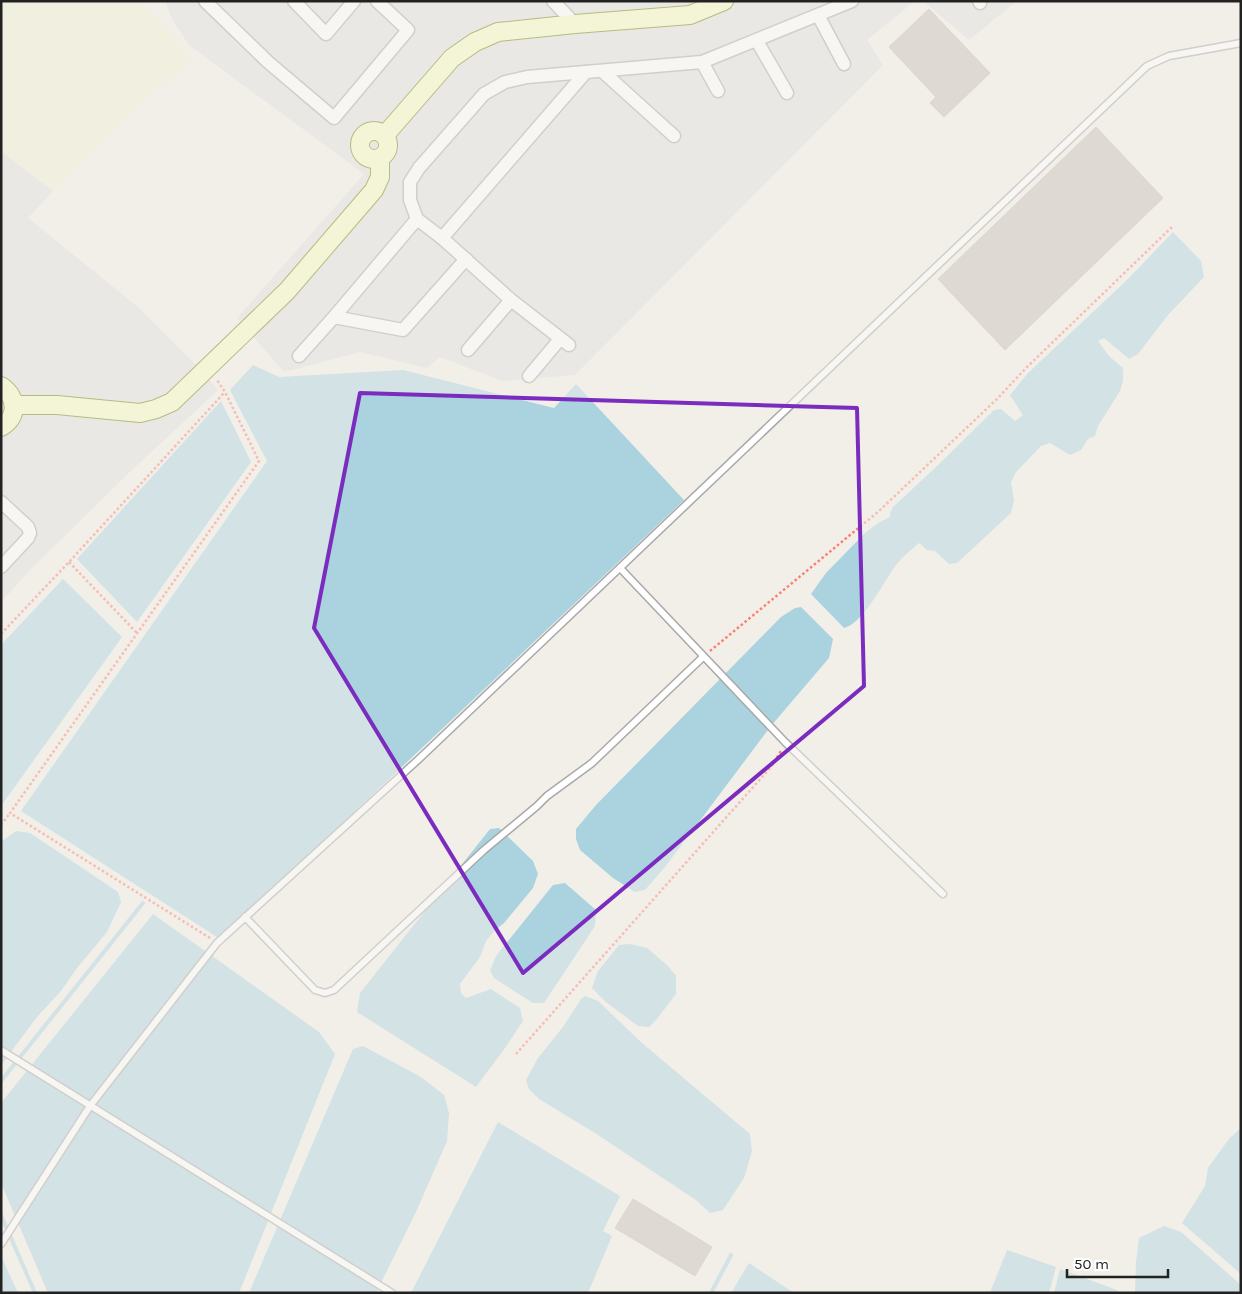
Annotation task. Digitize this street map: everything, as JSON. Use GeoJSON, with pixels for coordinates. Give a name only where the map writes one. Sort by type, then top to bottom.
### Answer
{"type":"FeatureCollection","features":[{"type":"Feature","properties":{"kind":"street"},"geometry":{"type":"LineString","coordinates":[[205,1],[274,68],[334,118],[408,30],[378,1]]}},
{"type":"Feature","properties":{"kind":"street"},"geometry":{"type":"LineString","coordinates":[[294,1],[326,34],[354,1]]}},
{"type":"Feature","properties":{"kind":"street"},"geometry":{"type":"LineString","coordinates":[[553,1],[575,24]]}},
{"type":"Feature","properties":{"kind":"street"},"geometry":{"type":"LineString","coordinates":[[385,135],[452,58],[475,42],[498,32],[690,15],[724,1]]}},
{"type":"Feature","properties":{"kind":"street"},"geometry":{"type":"LineString","coordinates":[[529,376],[564,342],[511,300],[442,238],[417,219],[410,200],[410,182],[419,168],[484,94],[505,82],[528,77],[702,62],[852,1]]}},
{"type":"Feature","properties":{"kind":"street"},"geometry":{"type":"LineString","coordinates":[[818,15],[844,64]]}},
{"type":"Feature","properties":{"kind":"street"},"geometry":{"type":"LineString","coordinates":[[757,41],[786,94]]}},
{"type":"Feature","properties":{"kind":"street"},"geometry":{"type":"LineString","coordinates":[[702,62],[718,91]]}},
{"type":"Feature","properties":{"kind":"street"},"geometry":{"type":"LineString","coordinates":[[602,71],[674,136]]}},
{"type":"Feature","properties":{"kind":"street"},"geometry":{"type":"LineString","coordinates":[[442,238],[586,72]]}},
{"type":"Feature","properties":{"kind":"street"},"geometry":{"type":"LineString","coordinates":[[370,130],[381,132],[388,140],[388,150],[380,158],[370,159],[361,150],[361,138],[370,130]]}},
{"type":"Feature","properties":{"kind":"street"},"geometry":{"type":"LineString","coordinates":[[14,405],[57,405],[140,413],[172,402],[287,291],[374,190],[380,177],[380,158]]}},
{"type":"Feature","properties":{"kind":"street"},"geometry":{"type":"LineString","coordinates":[[299,356],[417,219]]}},
{"type":"Feature","properties":{"kind":"street"},"geometry":{"type":"LineString","coordinates":[[334,317],[403,330],[466,259]]}},
{"type":"Feature","properties":{"kind":"street"},"geometry":{"type":"LineString","coordinates":[[468,350],[511,300]]}},
{"type":"Feature","properties":{"kind":"street"},"geometry":{"type":"LineString","coordinates":[[1,386],[8,391],[14,405],[10,420],[1,427]]}},
{"type":"Feature","properties":{"kind":"street"},"geometry":{"type":"LineString","coordinates":[[1,502],[28,527],[30,533],[28,538],[1,567]]}},
{"type":"Feature","properties":{"kind":"lane"},"geometry":{"type":"LineString","coordinates":[[1,1244],[90,1106],[217,943],[420,758],[1147,66],[1169,56],[1241,43]]}},
{"type":"Feature","properties":{"kind":"lane"},"geometry":{"type":"LineString","coordinates":[[620,568],[785,742],[943,894]]}},
{"type":"Feature","properties":{"kind":"lane"},"geometry":{"type":"LineString","coordinates":[[245,917],[316,990],[325,993],[334,990],[484,850],[547,796],[592,763],[703,656]]}},
{"type":"Feature","properties":{"kind":"lane"},"geometry":{"type":"LineString","coordinates":[[1,1050],[392,1293]]}},
{"type":"Feature","properties":{"kind":"path"},"geometry":{"type":"LineString","coordinates":[[703,656],[879,511],[998,398],[1026,368],[1172,226]]}},
{"type":"Feature","properties":{"kind":"path"},"geometry":{"type":"LineString","coordinates":[[1,825],[259,461],[225,392],[209,367]]}},
{"type":"Feature","properties":{"kind":"path"},"geometry":{"type":"LineString","coordinates":[[1,634],[225,392]]}},
{"type":"Feature","properties":{"kind":"path"},"geometry":{"type":"LineString","coordinates":[[69,562],[137,633]]}},
{"type":"Feature","properties":{"kind":"path"},"geometry":{"type":"LineString","coordinates":[[516,1054],[771,767],[785,742]]}},
{"type":"Feature","properties":{"kind":"path"},"geometry":{"type":"LineString","coordinates":[[10,813],[217,943]]}},
{"type":"Feature","properties":{"kind":"highlighted area"},"geometry":{"type":"Polygon","coordinates":[[[360,393],[857,408],[864,686],[523,973],[314,628],[360,393]]]}},
{"type":"Feature","properties":{"kind":"shaded area"},"geometry":{"type":"Polygon","coordinates":[[[165,1],[915,1],[867,40],[883,65],[575,375],[502,381],[440,357],[427,368],[360,352],[284,372],[237,318],[364,174],[189,45],[173,21],[165,1]]]}},
{"type":"Feature","properties":{"kind":"shaded area"},"geometry":{"type":"Polygon","coordinates":[[[923,1],[1017,1],[969,40],[923,1]]]}},
{"type":"Feature","properties":{"kind":"shaded area"},"geometry":{"type":"Polygon","coordinates":[[[1,151],[53,191],[28,218],[138,307],[218,390],[133,469],[32,568],[1,602],[1,151]]]}},
{"type":"Feature","properties":{"kind":"green space"},"geometry":{"type":"Polygon","coordinates":[[[1,1],[139,1],[192,57],[53,191],[1,151],[1,1]]]}},
{"type":"Feature","properties":{"kind":"water"},"geometry":{"type":"Polygon","coordinates":[[[1173,232],[1201,261],[1204,277],[1168,315],[1138,354],[1129,359],[1104,338],[1098,341],[1109,356],[1123,368],[1123,381],[1120,391],[1098,426],[1095,436],[1088,439],[1081,450],[1070,455],[1050,443],[1041,446],[1016,472],[1011,482],[1014,500],[1011,513],[957,563],[949,564],[935,551],[927,550],[919,543],[896,565],[866,611],[851,625],[844,628],[811,594],[826,573],[865,533],[890,517],[893,507],[994,410],[1001,409],[1015,421],[1023,415],[1010,395],[1028,373],[1127,280],[1173,232]]]}},
{"type":"Feature","properties":{"kind":"water"},"geometry":{"type":"Polygon","coordinates":[[[253,365],[279,377],[403,370],[554,408],[576,384],[684,500],[220,939],[21,811],[267,461],[230,390],[253,365]]]}},
{"type":"Feature","properties":{"kind":"water"},"geometry":{"type":"Polygon","coordinates":[[[221,401],[251,462],[137,622],[77,559],[221,401]]]}},
{"type":"Feature","properties":{"kind":"water"},"geometry":{"type":"Polygon","coordinates":[[[63,579],[122,637],[1,806],[1,645],[63,579]]]}},
{"type":"Feature","properties":{"kind":"water"},"geometry":{"type":"Polygon","coordinates":[[[801,607],[833,639],[829,658],[771,726],[665,867],[645,890],[635,892],[613,878],[580,850],[576,839],[576,829],[596,805],[781,617],[795,608],[801,607]]]}},
{"type":"Feature","properties":{"kind":"water"},"geometry":{"type":"Polygon","coordinates":[[[499,828],[533,861],[538,874],[533,888],[504,923],[486,941],[480,957],[460,984],[461,993],[466,998],[491,989],[520,1008],[523,1021],[476,1087],[357,1012],[360,993],[490,829],[499,828]]]}},
{"type":"Feature","properties":{"kind":"water"},"geometry":{"type":"Polygon","coordinates":[[[16,831],[30,833],[118,892],[121,902],[107,932],[77,968],[61,991],[37,1017],[1,1065],[1,842],[16,831]]]}},
{"type":"Feature","properties":{"kind":"water"},"geometry":{"type":"Polygon","coordinates":[[[565,883],[596,910],[595,926],[544,1003],[533,1003],[494,978],[490,971],[496,956],[553,885],[565,883]]]}},
{"type":"Feature","properties":{"kind":"water"},"geometry":{"type":"Polygon","coordinates":[[[153,914],[319,1032],[335,1054],[239,1293],[48,1293],[1,1183],[1,1103],[153,914]]]}},
{"type":"Feature","properties":{"kind":"water"},"geometry":{"type":"Polygon","coordinates":[[[630,944],[647,948],[667,965],[676,976],[676,994],[660,1016],[649,1027],[638,1026],[606,1002],[592,988],[598,971],[619,945],[630,944]]]}},
{"type":"Feature","properties":{"kind":"water"},"geometry":{"type":"Polygon","coordinates":[[[585,996],[598,1001],[642,1043],[750,1134],[752,1151],[744,1178],[723,1210],[710,1213],[696,1200],[595,1133],[539,1099],[529,1089],[526,1080],[538,1058],[585,996]]]}},
{"type":"Feature","properties":{"kind":"water"},"geometry":{"type":"Polygon","coordinates":[[[363,1046],[421,1077],[444,1095],[449,1113],[447,1141],[416,1212],[376,1293],[249,1293],[353,1049],[363,1046]]]}},
{"type":"Feature","properties":{"kind":"water"},"geometry":{"type":"Polygon","coordinates":[[[498,1122],[620,1196],[603,1231],[612,1236],[588,1293],[411,1293],[498,1122]]]}},
{"type":"Feature","properties":{"kind":"water"},"geometry":{"type":"Polygon","coordinates":[[[1241,1128],[1241,1274],[1182,1223],[1205,1186],[1208,1168],[1229,1139],[1241,1128]]]}},
{"type":"Feature","properties":{"kind":"water"},"geometry":{"type":"Polygon","coordinates":[[[1164,1226],[1181,1232],[1241,1285],[1241,1293],[1135,1293],[1139,1238],[1164,1226]]]}},
{"type":"Feature","properties":{"kind":"water"},"geometry":{"type":"Polygon","coordinates":[[[1007,1250],[1056,1267],[1049,1293],[990,1293],[1007,1250]]]}},
{"type":"Feature","properties":{"kind":"water"},"geometry":{"type":"Polygon","coordinates":[[[1,1256],[18,1293],[1,1293],[1,1256]]]}},
{"type":"Feature","properties":{"kind":"water"},"geometry":{"type":"Polygon","coordinates":[[[749,1263],[794,1293],[731,1293],[749,1263]]]}},
{"type":"Feature","properties":{"kind":"water"},"geometry":{"type":"Polygon","coordinates":[[[1060,1269],[1117,1290],[1116,1293],[1054,1293],[1060,1269]]]}},
{"type":"Feature","properties":{"kind":"building"},"geometry":{"type":"Polygon","coordinates":[[[929,9],[990,73],[944,117],[930,103],[936,97],[889,47],[929,9]]]}},
{"type":"Feature","properties":{"kind":"building"},"geometry":{"type":"Polygon","coordinates":[[[1096,127],[1163,198],[1005,350],[938,279],[1096,127]]]}},
{"type":"Feature","properties":{"kind":"building"},"geometry":{"type":"Polygon","coordinates":[[[633,1199],[712,1247],[695,1276],[615,1228],[633,1199]]]}},
{"type":"Feature","properties":{"kind":"waterway"},"geometry":{"type":"LineString","coordinates":[[1,1081],[143,903]]}},
{"type":"Feature","properties":{"kind":"waterway"},"geometry":{"type":"LineString","coordinates":[[1,1215],[35,1293]]}},
{"type":"Feature","properties":{"kind":"waterway"},"geometry":{"type":"LineString","coordinates":[[711,1293],[731,1255]]}}]}
